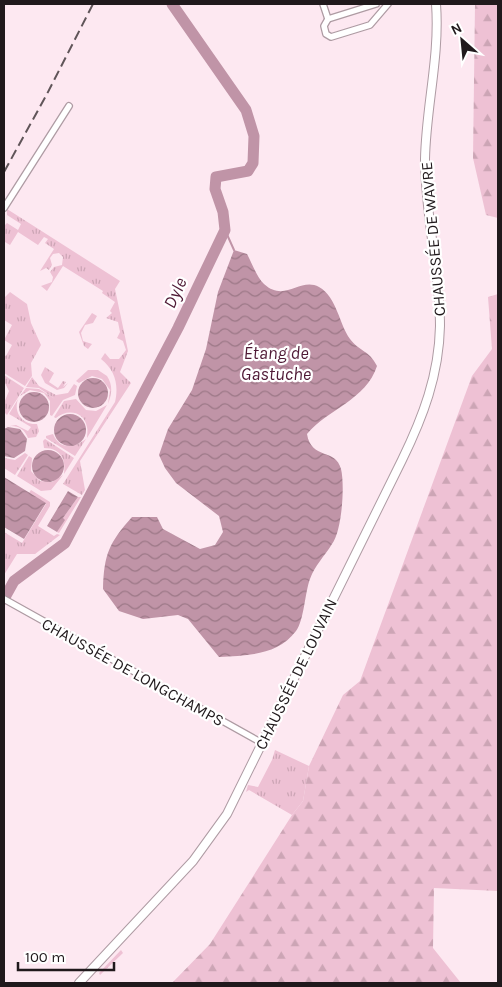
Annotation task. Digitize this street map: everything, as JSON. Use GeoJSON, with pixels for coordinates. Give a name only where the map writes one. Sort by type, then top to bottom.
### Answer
{"type":"FeatureCollection","features":[{"type":"Feature","properties":{"kind":"main road","name":"CHAUSSÉE DE WAVRE"},"geometry":{"type":"LineString","coordinates":[[436,4],[437,40],[425,166],[440,324]]}},
{"type":"Feature","properties":{"kind":"main road","name":"CHAUSSÉE DE LOUVAIN"},"geometry":{"type":"LineString","coordinates":[[79,983],[203,849],[233,802],[420,423],[434,375],[440,324]]}},
{"type":"Feature","properties":{"kind":"street"},"geometry":{"type":"LineString","coordinates":[[323,4],[328,19]]}},
{"type":"Feature","properties":{"kind":"street"},"geometry":{"type":"LineString","coordinates":[[376,4],[328,19],[324,26],[326,34],[331,37],[370,25],[388,4]]}},
{"type":"Feature","properties":{"kind":"street"},"geometry":{"type":"LineString","coordinates":[[4,208],[69,106]]}},
{"type":"Feature","properties":{"kind":"street","name":"CHAUSSÉE DE LONGCHAMPS"},"geometry":{"type":"LineString","coordinates":[[6,601],[262,743]]}},
{"type":"Feature","properties":{"kind":"green space"},"geometry":{"type":"Polygon","coordinates":[[[475,4],[498,4],[498,218],[486,215],[473,158],[475,4]]]}},
{"type":"Feature","properties":{"kind":"green space"},"geometry":{"type":"Polygon","coordinates":[[[7,209],[120,281],[115,289],[128,351],[120,372],[131,383],[80,461],[85,490],[82,495],[63,484],[115,402],[115,378],[110,368],[101,359],[105,353],[110,359],[119,359],[126,350],[123,341],[117,338],[120,332],[118,322],[106,318],[112,313],[110,311],[115,302],[102,293],[103,291],[63,266],[47,291],[41,286],[52,282],[53,277],[50,272],[54,267],[62,265],[63,257],[59,253],[53,254],[50,258],[52,265],[49,270],[46,268],[40,271],[54,249],[45,243],[48,239],[44,237],[38,245],[18,232],[10,245],[5,242],[4,245],[4,226],[7,223],[18,230],[21,224],[7,215],[7,209]]]}},
{"type":"Feature","properties":{"kind":"green space"},"geometry":{"type":"Polygon","coordinates":[[[10,292],[27,304],[31,323],[41,345],[31,363],[32,376],[25,386],[4,373],[4,355],[6,356],[12,345],[4,340],[12,325],[4,320],[4,298],[10,292]]]}},
{"type":"Feature","properties":{"kind":"green space"},"geometry":{"type":"Polygon","coordinates":[[[498,294],[498,891],[434,888],[433,948],[461,983],[172,983],[210,944],[292,815],[303,801],[309,766],[343,695],[360,681],[472,376],[492,349],[488,297],[498,294]]]}},
{"type":"Feature","properties":{"kind":"green space"},"geometry":{"type":"Polygon","coordinates":[[[92,313],[97,316],[93,323],[85,325],[81,333],[83,341],[92,344],[88,349],[84,346],[79,332],[92,313]]]}},
{"type":"Feature","properties":{"kind":"green space"},"geometry":{"type":"Polygon","coordinates":[[[45,367],[54,373],[49,382],[58,388],[63,381],[66,382],[63,387],[68,383],[64,388],[57,390],[45,383],[41,375],[45,367]]]}},
{"type":"Feature","properties":{"kind":"green space"},"geometry":{"type":"Polygon","coordinates":[[[88,370],[98,370],[107,376],[111,390],[108,404],[110,390],[102,379],[92,376],[79,383],[76,381],[88,370]]]}},
{"type":"Feature","properties":{"kind":"green space"},"geometry":{"type":"Polygon","coordinates":[[[4,375],[24,388],[7,415],[4,412],[4,403],[9,391],[4,381],[4,375]]]}},
{"type":"Feature","properties":{"kind":"green space"},"geometry":{"type":"Polygon","coordinates":[[[32,377],[39,386],[56,395],[68,393],[74,384],[77,386],[75,395],[63,400],[52,416],[50,415],[50,401],[44,393],[30,390],[20,396],[26,388],[39,389],[55,399],[39,388],[26,387],[32,377]]]}},
{"type":"Feature","properties":{"kind":"green space"},"geometry":{"type":"Polygon","coordinates":[[[18,399],[17,409],[20,417],[27,422],[37,424],[39,431],[36,437],[28,438],[22,429],[10,426],[16,425],[28,431],[31,427],[9,414],[18,399]]]}},
{"type":"Feature","properties":{"kind":"green space"},"geometry":{"type":"Polygon","coordinates":[[[76,399],[86,410],[96,411],[107,405],[87,438],[85,421],[79,414],[69,412],[56,418],[54,417],[64,401],[76,399]]]}},
{"type":"Feature","properties":{"kind":"green space"},"geometry":{"type":"Polygon","coordinates":[[[53,434],[60,443],[68,446],[86,439],[75,456],[46,438],[46,436],[53,434]]]}},
{"type":"Feature","properties":{"kind":"green space"},"geometry":{"type":"Polygon","coordinates":[[[45,439],[74,458],[64,474],[64,464],[61,456],[55,450],[44,448],[43,441],[45,439]]]}},
{"type":"Feature","properties":{"kind":"green space"},"geometry":{"type":"Polygon","coordinates":[[[25,453],[28,455],[15,475],[4,468],[4,458],[15,460],[25,453]]]}},
{"type":"Feature","properties":{"kind":"green space"},"geometry":{"type":"Polygon","coordinates":[[[29,456],[32,458],[31,471],[40,481],[52,482],[63,475],[51,490],[41,491],[17,476],[29,456]]]}},
{"type":"Feature","properties":{"kind":"green space"},"geometry":{"type":"Polygon","coordinates":[[[31,490],[50,502],[50,506],[38,526],[54,536],[60,535],[35,554],[17,554],[4,575],[4,532],[22,543],[46,504],[29,493],[31,490]]]}},
{"type":"Feature","properties":{"kind":"green space"},"geometry":{"type":"Polygon","coordinates":[[[78,497],[81,497],[59,533],[57,532],[64,520],[62,519],[78,497]]]}},
{"type":"Feature","properties":{"kind":"green space"},"geometry":{"type":"Polygon","coordinates":[[[275,750],[309,766],[303,801],[292,815],[249,790],[246,792],[248,785],[258,787],[275,750]]]}},
{"type":"Feature","properties":{"kind":"green space"},"geometry":{"type":"Polygon","coordinates":[[[121,950],[123,953],[100,975],[99,973],[121,950]]]}},
{"type":"Feature","properties":{"kind":"water","name":"Étang de Gastuche"},"geometry":{"type":"Polygon","coordinates":[[[234,250],[247,254],[259,278],[272,289],[286,291],[305,285],[312,285],[325,291],[334,304],[350,339],[371,357],[377,366],[372,378],[356,396],[325,418],[307,434],[309,442],[313,447],[334,458],[338,463],[341,469],[343,496],[335,538],[312,574],[299,626],[288,639],[271,650],[261,653],[219,657],[188,619],[178,615],[143,619],[119,611],[103,589],[109,550],[118,534],[132,517],[157,517],[163,529],[200,549],[215,545],[223,532],[219,516],[176,483],[165,468],[159,455],[168,429],[192,390],[206,349],[218,292],[234,250]]]}},
{"type":"Feature","properties":{"kind":"water"},"geometry":{"type":"Polygon","coordinates":[[[93,378],[104,382],[108,393],[104,404],[93,408],[82,404],[78,393],[82,382],[93,378]]]}},
{"type":"Feature","properties":{"kind":"water"},"geometry":{"type":"Polygon","coordinates":[[[34,392],[40,393],[48,401],[48,413],[40,421],[34,422],[28,421],[20,413],[19,407],[20,401],[28,393],[34,392]]]}},
{"type":"Feature","properties":{"kind":"water"},"geometry":{"type":"Polygon","coordinates":[[[70,414],[81,419],[86,430],[81,441],[70,446],[59,441],[54,430],[59,419],[70,414]]]}},
{"type":"Feature","properties":{"kind":"water"},"geometry":{"type":"Polygon","coordinates":[[[8,427],[20,429],[27,439],[25,451],[14,458],[4,456],[4,429],[8,427]]]}},
{"type":"Feature","properties":{"kind":"water"},"geometry":{"type":"Polygon","coordinates":[[[48,450],[59,455],[64,466],[59,477],[48,482],[37,477],[32,466],[37,455],[48,450]]]}},
{"type":"Feature","properties":{"kind":"water"},"geometry":{"type":"Polygon","coordinates":[[[4,477],[46,503],[24,539],[4,527],[4,477]]]}},
{"type":"Feature","properties":{"kind":"water"},"geometry":{"type":"Polygon","coordinates":[[[68,491],[78,497],[63,518],[65,520],[57,532],[47,526],[68,491]]]}},
{"type":"Feature","properties":{"kind":"waterway","name":"Dyle"},"geometry":{"type":"LineString","coordinates":[[4,599],[14,581],[65,543],[178,328],[225,230],[223,212],[215,189],[216,177],[248,171],[253,163],[254,136],[246,110],[172,4]]}},
{"type":"Feature","properties":{"kind":"waterway"},"geometry":{"type":"LineString","coordinates":[[225,230],[234,250]]}},
{"type":"Feature","properties":{"kind":"railway"},"geometry":{"type":"LineString","coordinates":[[4,172],[93,4]]}}]}
